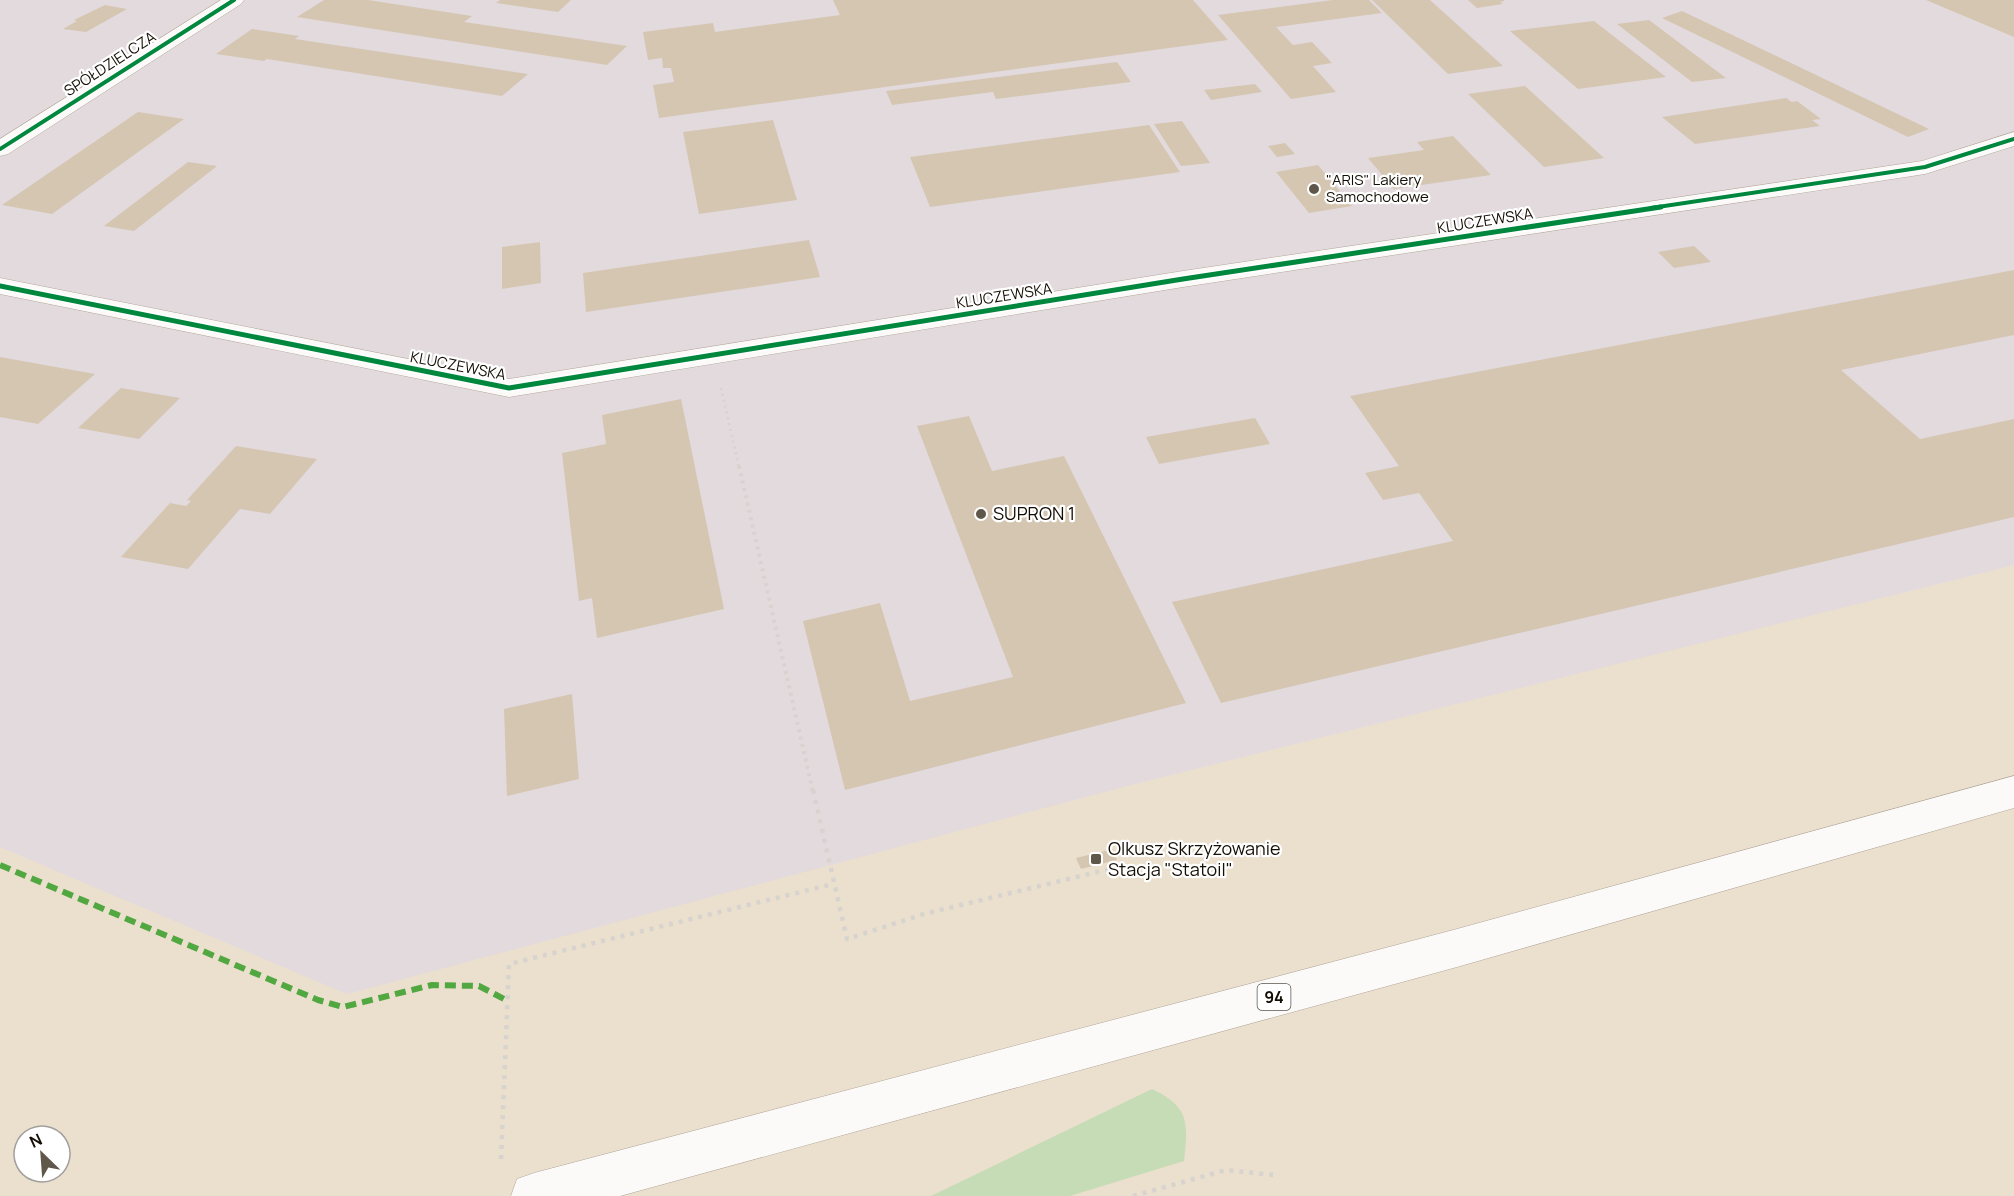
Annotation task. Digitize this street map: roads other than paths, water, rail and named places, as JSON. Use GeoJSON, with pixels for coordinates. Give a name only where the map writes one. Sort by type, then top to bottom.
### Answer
{"type":"FeatureCollection","features":[{"type":"Feature","properties":{"kind":"street","name":"SPÓŁDZIELCZA"},"geometry":{"type":"LineString","coordinates":[[0,149],[234,0]]}},
{"type":"Feature","properties":{"kind":"street","name":"KLUCZEWSKA"},"geometry":{"type":"LineString","coordinates":[[0,286],[509,388],[1183,279],[1925,166],[2014,139]]}},
{"type":"Feature","properties":{"kind":"street","name":"94"},"geometry":{"type":"LineString","coordinates":[[534,1196],[1457,948],[2014,792]]}},
{"type":"Feature","properties":{"kind":"place","name":"\"ARIS\" Lakiery Samochodowe"},"geometry":{"type":"Point","coordinates":[1314,189]}},
{"type":"Feature","properties":{"kind":"place","name":"SUPRON 1"},"geometry":{"type":"Point","coordinates":[981,514]}},
{"type":"Feature","properties":{"kind":"place","name":"Olkusz Skrzyżowanie Stacja \"Statoil\""},"geometry":{"type":"Point","coordinates":[1096,859]}}]}
